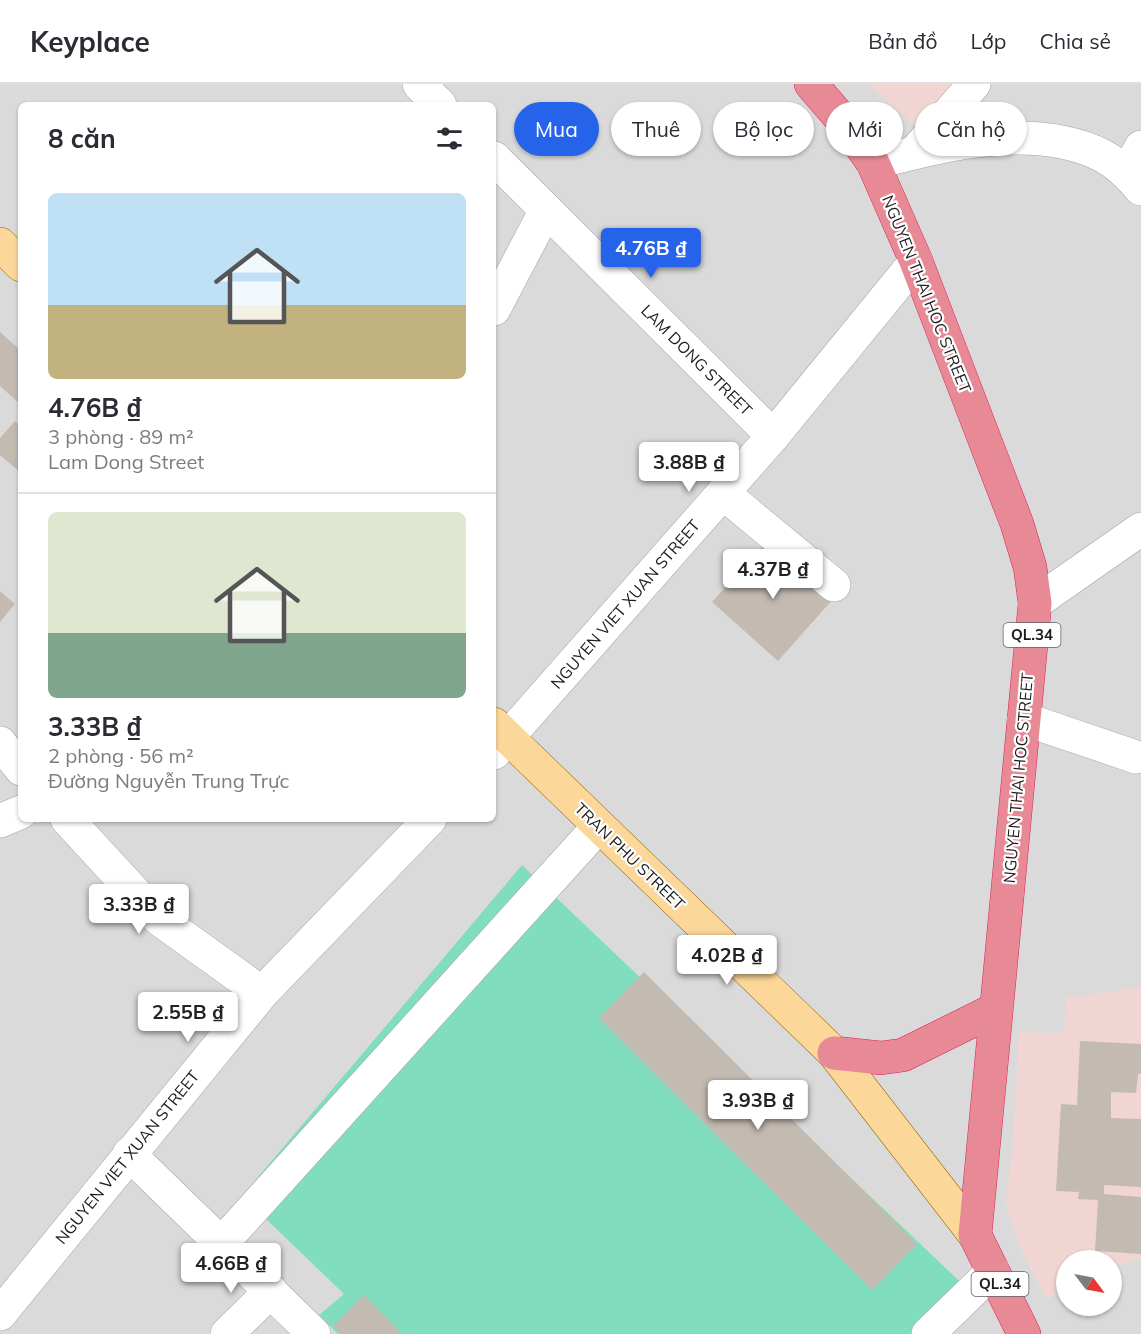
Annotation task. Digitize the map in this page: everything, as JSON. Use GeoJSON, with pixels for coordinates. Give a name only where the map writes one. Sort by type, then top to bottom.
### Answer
{"type":"FeatureCollection","features":[{"type":"Feature","properties":{"kind":"highway","name":"NGUYEN THAI HOC STREET"},"geometry":{"type":"LineString","coordinates":[[811,84],[848,127],[873,163],[916,261],[1017,524],[1029,567],[1035,603],[975,1235]]}},
{"type":"Feature","properties":{"kind":"highway"},"geometry":{"type":"LineString","coordinates":[[834,1053],[880,1058],[903,1054],[996,1009]]}},
{"type":"Feature","properties":{"kind":"highway","name":"QL.34"},"geometry":{"type":"LineString","coordinates":[[975,1235],[1024,1334]]}},
{"type":"Feature","properties":{"kind":"main road"},"geometry":{"type":"LineString","coordinates":[[0,244],[18,262]]}},
{"type":"Feature","properties":{"kind":"main road","name":"TRAN PHU STREET"},"geometry":{"type":"LineString","coordinates":[[498,738],[599,826],[834,1053],[975,1235]]}},
{"type":"Feature","properties":{"kind":"street"},"geometry":{"type":"LineString","coordinates":[[419,84],[437,102]]}},
{"type":"Feature","properties":{"kind":"street"},"geometry":{"type":"LineString","coordinates":[[958,102],[974,84]]}},
{"type":"Feature","properties":{"kind":"street"},"geometry":{"type":"LineString","coordinates":[[1027,140],[1057,142],[1103,156],[1136,170]]}},
{"type":"Feature","properties":{"kind":"street"},"geometry":{"type":"LineString","coordinates":[[873,163],[915,152]]}},
{"type":"Feature","properties":{"kind":"street","name":"LAM DONG STREET"},"geometry":{"type":"LineString","coordinates":[[496,160],[773,436]]}},
{"type":"Feature","properties":{"kind":"street"},"geometry":{"type":"LineString","coordinates":[[496,305],[546,210]]}},
{"type":"Feature","properties":{"kind":"street","name":"NGUYEN VIET XUAN STREET"},"geometry":{"type":"LineString","coordinates":[[498,738],[773,436],[916,261]]}},
{"type":"Feature","properties":{"kind":"street"},"geometry":{"type":"LineString","coordinates":[[723,493],[834,585]]}},
{"type":"Feature","properties":{"kind":"street"},"geometry":{"type":"LineString","coordinates":[[1035,603],[1141,529]]}},
{"type":"Feature","properties":{"kind":"street"},"geometry":{"type":"LineString","coordinates":[[1024,719],[1136,757]]}},
{"type":"Feature","properties":{"kind":"street"},"geometry":{"type":"LineString","coordinates":[[0,743],[18,766]]}},
{"type":"Feature","properties":{"kind":"street"},"geometry":{"type":"LineString","coordinates":[[0,821],[18,813]]}},
{"type":"Feature","properties":{"kind":"street"},"geometry":{"type":"LineString","coordinates":[[70,822],[159,919],[262,993]]}},
{"type":"Feature","properties":{"kind":"street","name":"NGUYEN VIET XUAN STREET"},"geometry":{"type":"LineString","coordinates":[[0,1314],[262,993],[427,822]]}},
{"type":"Feature","properties":{"kind":"street"},"geometry":{"type":"LineString","coordinates":[[222,1244],[599,826]]}},
{"type":"Feature","properties":{"kind":"street"},"geometry":{"type":"LineString","coordinates":[[129,1154],[314,1334]]}},
{"type":"Feature","properties":{"kind":"street"},"geometry":{"type":"LineString","coordinates":[[928,1334],[993,1271]]}},
{"type":"Feature","properties":{"kind":"street"},"geometry":{"type":"LineString","coordinates":[[227,1334],[270,1291]]}},
{"type":"Feature","properties":{"kind":"shaded area"},"geometry":{"type":"Polygon","coordinates":[[[0,84],[1141,84],[1141,1334],[0,1334],[0,84]]]}},
{"type":"Feature","properties":{"kind":"shaded area"},"geometry":{"type":"Polygon","coordinates":[[[869,84],[991,84],[975,102],[915,102],[915,124],[903,115],[903,102],[889,102],[869,84]]]}},
{"type":"Feature","properties":{"kind":"shaded area"},"geometry":{"type":"Polygon","coordinates":[[[1141,987],[1141,1258],[1122,1264],[1122,1250],[1056,1250],[1056,1293],[1046,1299],[1018,1243],[1006,1203],[1013,1143],[1019,1032],[1064,1033],[1066,998],[1141,987]]]}},
{"type":"Feature","properties":{"kind":"green space"},"geometry":{"type":"Polygon","coordinates":[[[522,865],[975,1296],[936,1334],[338,1334],[319,1315],[344,1294],[242,1196],[522,865]]]}},
{"type":"Feature","properties":{"kind":"building"},"geometry":{"type":"Polygon","coordinates":[[[0,332],[18,348],[18,402],[0,386],[0,332]]]}},
{"type":"Feature","properties":{"kind":"building"},"geometry":{"type":"Polygon","coordinates":[[[15,421],[18,424],[18,470],[0,455],[0,438],[15,421]]]}},
{"type":"Feature","properties":{"kind":"building"},"geometry":{"type":"Polygon","coordinates":[[[769,539],[834,598],[778,661],[712,602],[769,539]]]}},
{"type":"Feature","properties":{"kind":"building"},"geometry":{"type":"Polygon","coordinates":[[[0,591],[15,604],[0,622],[0,591]]]}},
{"type":"Feature","properties":{"kind":"building"},"geometry":{"type":"Polygon","coordinates":[[[644,972],[917,1244],[872,1290],[599,1018],[644,972]]]}},
{"type":"Feature","properties":{"kind":"building"},"geometry":{"type":"Polygon","coordinates":[[[1080,1041],[1141,1044],[1141,1074],[1138,1074],[1136,1093],[1111,1092],[1111,1118],[1141,1119],[1141,1187],[1104,1185],[1104,1194],[1141,1197],[1141,1254],[1122,1253],[1122,1250],[1095,1250],[1098,1200],[1078,1199],[1079,1192],[1056,1191],[1061,1104],[1077,1105],[1080,1041]]]}},
{"type":"Feature","properties":{"kind":"building"},"geometry":{"type":"Polygon","coordinates":[[[364,1295],[402,1334],[341,1334],[333,1326],[364,1295]]]}}]}
